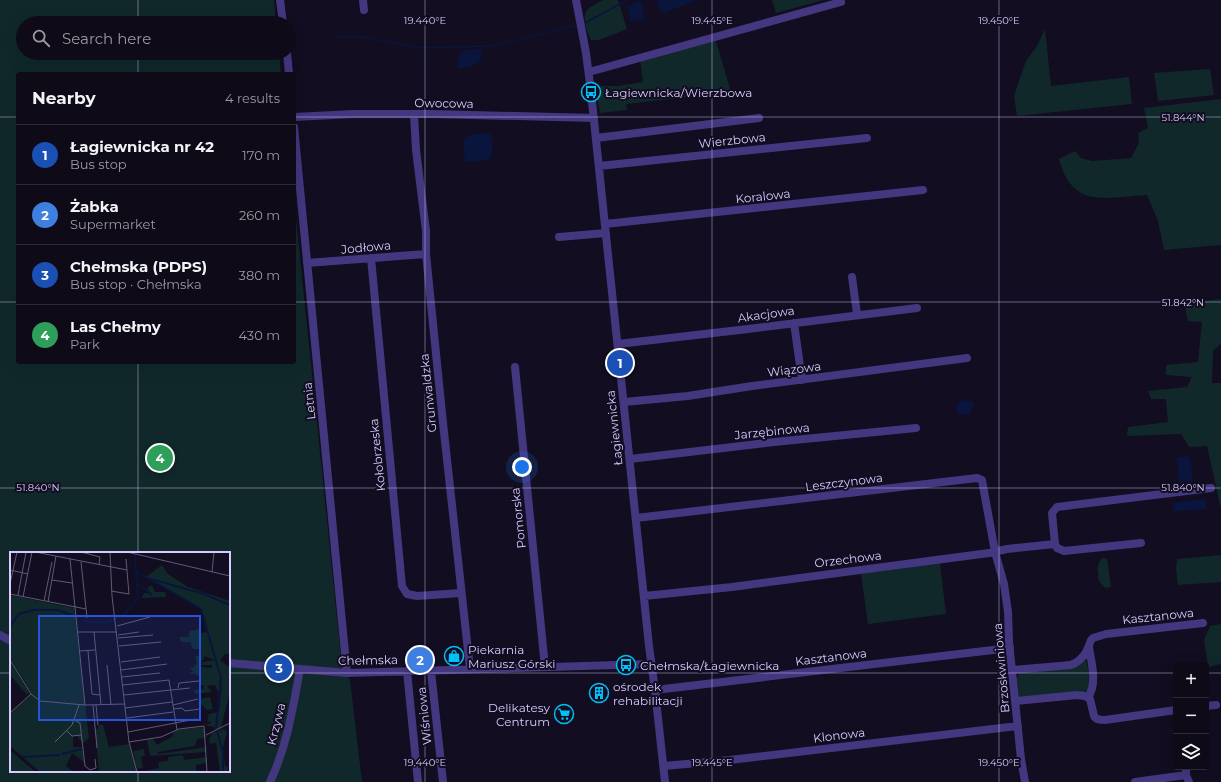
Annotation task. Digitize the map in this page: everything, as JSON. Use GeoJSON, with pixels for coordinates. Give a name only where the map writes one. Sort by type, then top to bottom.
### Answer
{"type":"FeatureCollection","features":[{"type":"Feature","properties":{"kind":"street"},"geometry":{"type":"LineString","coordinates":[[280,0],[282,16]]}},
{"type":"Feature","properties":{"kind":"street"},"geometry":{"type":"LineString","coordinates":[[363,0],[364,10]]}},
{"type":"Feature","properties":{"kind":"street","name":"Łagiewnicka"},"geometry":{"type":"LineString","coordinates":[[576,0],[589,72],[651,664],[665,782]]}},
{"type":"Feature","properties":{"kind":"street"},"geometry":{"type":"LineString","coordinates":[[589,72],[841,2]]}},
{"type":"Feature","properties":{"kind":"street"},"geometry":{"type":"LineString","coordinates":[[288,60],[289,72]]}},
{"type":"Feature","properties":{"kind":"street","name":"Owocowa"},"geometry":{"type":"LineString","coordinates":[[296,117],[354,114],[414,114],[594,118]]}},
{"type":"Feature","properties":{"kind":"street","name":"Grunwaldzka"},"geometry":{"type":"LineString","coordinates":[[414,114],[416,150],[426,231],[426,254],[470,669]]}},
{"type":"Feature","properties":{"kind":"street"},"geometry":{"type":"LineString","coordinates":[[596,138],[759,118]]}},
{"type":"Feature","properties":{"kind":"street","name":"Wierzbowa"},"geometry":{"type":"LineString","coordinates":[[599,166],[867,138]]}},
{"type":"Feature","properties":{"kind":"street","name":"Letnia"},"geometry":{"type":"LineString","coordinates":[[296,147],[347,673]]}},
{"type":"Feature","properties":{"kind":"street","name":"Koralowa"},"geometry":{"type":"LineString","coordinates":[[606,228],[923,190]]}},
{"type":"Feature","properties":{"kind":"street"},"geometry":{"type":"LineString","coordinates":[[559,237],[606,228]]}},
{"type":"Feature","properties":{"kind":"street","name":"Jodłowa"},"geometry":{"type":"LineString","coordinates":[[308,264],[426,254]]}},
{"type":"Feature","properties":{"kind":"street","name":"Kołobrzeska"},"geometry":{"type":"LineString","coordinates":[[371,258],[402,586],[407,594],[417,596],[462,592]]}},
{"type":"Feature","properties":{"kind":"street"},"geometry":{"type":"LineString","coordinates":[[852,276],[857,314]]}},
{"type":"Feature","properties":{"kind":"street","name":"Akacjowa"},"geometry":{"type":"LineString","coordinates":[[618,344],[748,329],[857,314],[917,308]]}},
{"type":"Feature","properties":{"kind":"street"},"geometry":{"type":"LineString","coordinates":[[794,323],[802,380]]}},
{"type":"Feature","properties":{"kind":"street","name":"Wiązowa"},"geometry":{"type":"LineString","coordinates":[[624,402],[688,396],[967,358]]}},
{"type":"Feature","properties":{"kind":"street","name":"Pomorska"},"geometry":{"type":"LineString","coordinates":[[515,367],[545,667]]}},
{"type":"Feature","properties":{"kind":"street","name":"Jarzębinowa"},"geometry":{"type":"LineString","coordinates":[[630,459],[774,442],[916,428]]}},
{"type":"Feature","properties":{"kind":"street","name":"Leszczynowa"},"geometry":{"type":"LineString","coordinates":[[636,518],[976,478],[982,480],[983,482],[995,552]]}},
{"type":"Feature","properties":{"kind":"street"},"geometry":{"type":"LineString","coordinates":[[1055,544],[1052,513],[1058,507],[1211,488]]}},
{"type":"Feature","properties":{"kind":"street","name":"Orzechowa"},"geometry":{"type":"LineString","coordinates":[[644,596],[732,587],[995,552],[1008,548],[1055,544],[1057,548],[1064,551],[1141,543]]}},
{"type":"Feature","properties":{"kind":"street","name":"Brzoskwiniowa"},"geometry":{"type":"LineString","coordinates":[[995,552],[1004,584],[1008,612],[1015,701],[1025,782]]}},
{"type":"Feature","properties":{"kind":"street","name":"Kasztanowa"},"geometry":{"type":"LineString","coordinates":[[1012,670],[1071,665],[1083,657],[1093,638],[1106,634],[1203,623]]}},
{"type":"Feature","properties":{"kind":"street"},"geometry":{"type":"LineString","coordinates":[[0,635],[10,640]]}},
{"type":"Feature","properties":{"kind":"street"},"geometry":{"type":"LineString","coordinates":[[1088,697],[1091,693],[1093,680],[1089,646]]}},
{"type":"Feature","properties":{"kind":"street","name":"Kasztanowa"},"geometry":{"type":"LineString","coordinates":[[655,690],[1010,648]]}},
{"type":"Feature","properties":{"kind":"street","name":"Chełmska"},"geometry":{"type":"LineString","coordinates":[[230,663],[347,673],[651,664]]}},
{"type":"Feature","properties":{"kind":"street","name":"Krzywa"},"geometry":{"type":"LineString","coordinates":[[270,782],[285,742],[292,714],[300,669]]}},
{"type":"Feature","properties":{"kind":"street"},"geometry":{"type":"LineString","coordinates":[[407,671],[418,782]]}},
{"type":"Feature","properties":{"kind":"street","name":"Wiśniowa"},"geometry":{"type":"LineString","coordinates":[[431,671],[443,782]]}},
{"type":"Feature","properties":{"kind":"street"},"geometry":{"type":"LineString","coordinates":[[1015,701],[1077,695],[1088,697],[1091,701],[1094,716],[1098,720],[1173,710]]}},
{"type":"Feature","properties":{"kind":"street"},"geometry":{"type":"LineString","coordinates":[[1209,706],[1216,705]]}},
{"type":"Feature","properties":{"kind":"street","name":"Klonowa"},"geometry":{"type":"LineString","coordinates":[[664,766],[730,760],[1018,726]]}},
{"type":"Feature","properties":{"kind":"street"},"geometry":{"type":"LineString","coordinates":[[1134,782],[1187,775]]}},
{"type":"Feature","properties":{"kind":"green space"},"geometry":{"type":"Polygon","coordinates":[[[0,0],[274,0],[275,16],[16,16],[16,60],[280,60],[281,72],[16,72],[16,364],[296,364],[296,218],[342,667],[350,680],[362,782],[0,782],[0,0]]]}},
{"type":"Feature","properties":{"kind":"green space"},"geometry":{"type":"Polygon","coordinates":[[[603,0],[618,0],[627,29],[599,40],[591,40],[585,24],[586,11],[603,0]]]}},
{"type":"Feature","properties":{"kind":"green space"},"geometry":{"type":"Polygon","coordinates":[[[772,0],[824,0],[776,13],[772,0]]]}},
{"type":"Feature","properties":{"kind":"green space"},"geometry":{"type":"Polygon","coordinates":[[[1045,29],[1051,86],[1129,77],[1132,104],[1017,116],[1014,96],[1026,61],[1037,46],[1045,29]]]}},
{"type":"Feature","properties":{"kind":"green space"},"geometry":{"type":"Polygon","coordinates":[[[716,41],[731,92],[626,104],[627,110],[600,113],[595,86],[618,86],[643,82],[640,59],[716,41]]]}},
{"type":"Feature","properties":{"kind":"green space"},"geometry":{"type":"Polygon","coordinates":[[[1210,69],[1214,95],[1158,101],[1154,73],[1210,69]]]}},
{"type":"Feature","properties":{"kind":"green space"},"geometry":{"type":"Polygon","coordinates":[[[1221,99],[1221,245],[1164,250],[1158,221],[1147,195],[1105,198],[1093,197],[1082,193],[1073,186],[1065,175],[1059,159],[1075,151],[1081,158],[1092,161],[1131,158],[1139,143],[1138,133],[1148,128],[1144,108],[1221,99]]]}},
{"type":"Feature","properties":{"kind":"green space"},"geometry":{"type":"Polygon","coordinates":[[[1221,299],[1221,344],[1213,351],[1212,383],[1221,383],[1221,509],[1207,446],[1189,447],[1181,434],[1127,436],[1128,427],[1168,422],[1166,399],[1151,399],[1148,391],[1187,387],[1192,377],[1166,375],[1166,365],[1198,362],[1202,322],[1188,321],[1184,303],[1221,299]]]}},
{"type":"Feature","properties":{"kind":"green space"},"geometry":{"type":"Polygon","coordinates":[[[1221,555],[1221,582],[1178,585],[1176,569],[1177,559],[1221,555]]]}},
{"type":"Feature","properties":{"kind":"green space"},"geometry":{"type":"Polygon","coordinates":[[[1101,559],[1107,559],[1111,587],[1106,588],[1099,581],[1097,568],[1101,559]]]}},
{"type":"Feature","properties":{"kind":"green space"},"geometry":{"type":"Polygon","coordinates":[[[940,563],[946,614],[868,624],[861,574],[940,563]]]}},
{"type":"Feature","properties":{"kind":"green space"},"geometry":{"type":"Polygon","coordinates":[[[1221,624],[1221,664],[1209,667],[1204,640],[1210,626],[1221,624]]]}},
{"type":"Feature","properties":{"kind":"green space"},"geometry":{"type":"Polygon","coordinates":[[[1085,658],[1090,685],[1085,692],[1018,698],[1016,681],[1021,671],[1085,658]]]}},
{"type":"Feature","properties":{"kind":"water"},"geometry":{"type":"Polygon","coordinates":[[[657,0],[697,0],[663,13],[660,10],[657,0]]]}},
{"type":"Feature","properties":{"kind":"water"},"geometry":{"type":"Polygon","coordinates":[[[639,1],[642,2],[644,19],[631,22],[627,7],[639,1]]]}},
{"type":"Feature","properties":{"kind":"water"},"geometry":{"type":"Polygon","coordinates":[[[481,49],[482,54],[478,63],[468,67],[458,67],[457,63],[459,56],[464,50],[481,49]]]}},
{"type":"Feature","properties":{"kind":"water"},"geometry":{"type":"Polygon","coordinates":[[[489,133],[492,139],[492,153],[490,159],[472,162],[465,161],[463,140],[471,135],[489,133]]]}},
{"type":"Feature","properties":{"kind":"water"},"geometry":{"type":"Polygon","coordinates":[[[964,400],[972,401],[974,404],[969,414],[961,415],[956,411],[960,402],[964,400]]]}},
{"type":"Feature","properties":{"kind":"water"},"geometry":{"type":"Polygon","coordinates":[[[1179,457],[1190,457],[1193,481],[1180,483],[1177,459],[1179,457]]]}},
{"type":"Feature","properties":{"kind":"water"},"geometry":{"type":"Polygon","coordinates":[[[1205,499],[1207,509],[1173,511],[1173,503],[1205,499]]]}},
{"type":"Feature","properties":{"kind":"waterway"},"geometry":{"type":"LineString","coordinates":[[583,23],[627,0]]}},
{"type":"Feature","properties":{"kind":"waterway"},"geometry":{"type":"LineString","coordinates":[[333,37],[364,37],[420,48],[491,46],[578,25]]}},
{"type":"Feature","properties":{"kind":"place","name":"Łagiewnicka/Wierzbowa"},"geometry":{"type":"Point","coordinates":[591,92]}},
{"type":"Feature","properties":{"kind":"place","name":"Łagiewnicka nr 42"},"geometry":{"type":"Point","coordinates":[620,363]}},
{"type":"Feature","properties":{"kind":"place","name":"Las Chełmy"},"geometry":{"type":"Point","coordinates":[160,458]}},
{"type":"Feature","properties":{"kind":"place","name":"Piekarnia Mariusz Górski"},"geometry":{"type":"Point","coordinates":[454,656]}},
{"type":"Feature","properties":{"kind":"place","name":"Żabka"},"geometry":{"type":"Point","coordinates":[420,660]}},
{"type":"Feature","properties":{"kind":"place","name":"Chełmska/Łagiewnicka"},"geometry":{"type":"Point","coordinates":[626,665]}},
{"type":"Feature","properties":{"kind":"place","name":"Chełmska (PDPS)"},"geometry":{"type":"Point","coordinates":[279,668]}},
{"type":"Feature","properties":{"kind":"place","name":"ośrodek rehabilitacji"},"geometry":{"type":"Point","coordinates":[599,693]}},
{"type":"Feature","properties":{"kind":"place","name":"Delikatesy Centrum"},"geometry":{"type":"Point","coordinates":[564,714]}}]}
